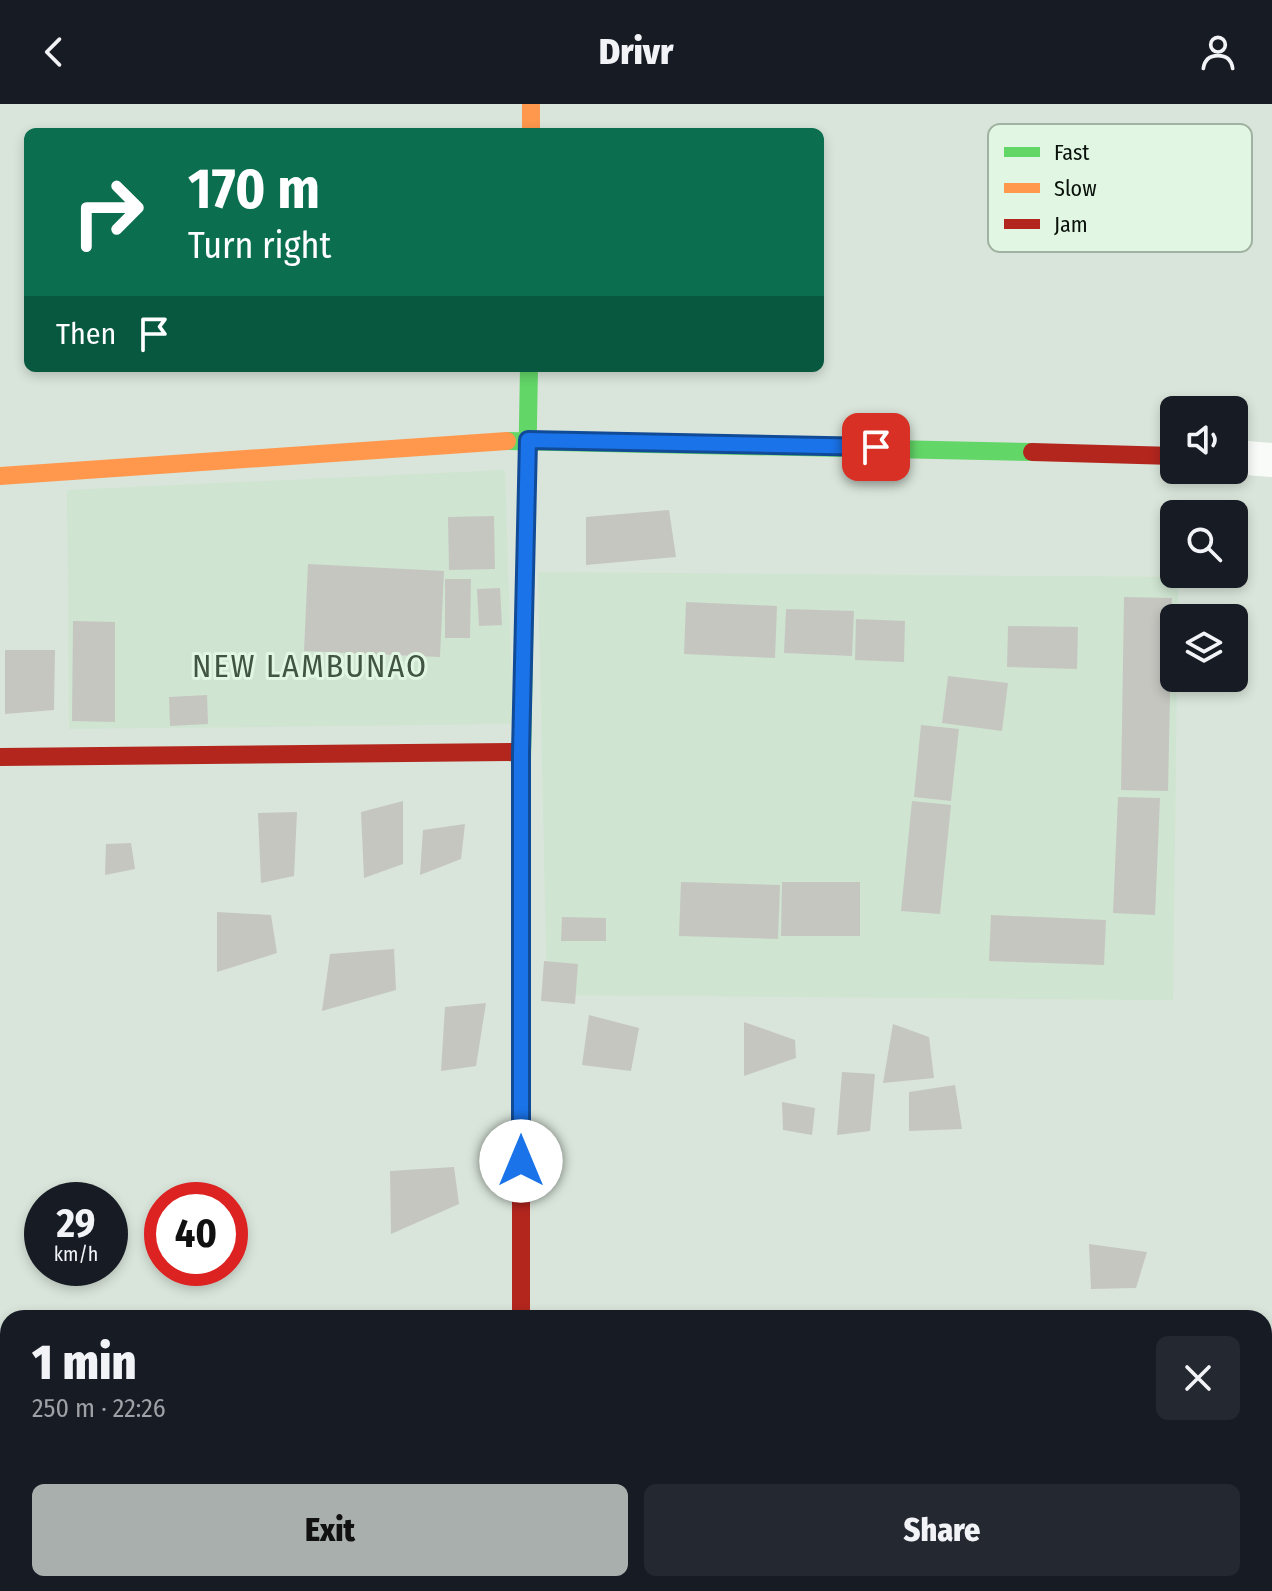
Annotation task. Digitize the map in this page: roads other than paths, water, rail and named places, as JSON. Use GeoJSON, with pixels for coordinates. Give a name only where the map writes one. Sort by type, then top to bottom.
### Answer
{"type":"FeatureCollection","features":[{"type":"Feature","properties":{"kind":"street"},"geometry":{"type":"LineString","coordinates":[[531,104],[531,128]]}},
{"type":"Feature","properties":{"kind":"street"},"geometry":{"type":"LineString","coordinates":[[521,1310],[521,752],[529,372]]}},
{"type":"Feature","properties":{"kind":"street"},"geometry":{"type":"LineString","coordinates":[[0,476],[528,440],[1160,456]]}},
{"type":"Feature","properties":{"kind":"street"},"geometry":{"type":"LineString","coordinates":[[1248,458],[1272,460]]}},
{"type":"Feature","properties":{"kind":"street"},"geometry":{"type":"LineString","coordinates":[[0,757],[521,752]]}},
{"type":"Feature","properties":{"kind":"district","name":"NEW LAMBUNAO"},"geometry":{"type":"Point","coordinates":[310,666]}}]}
